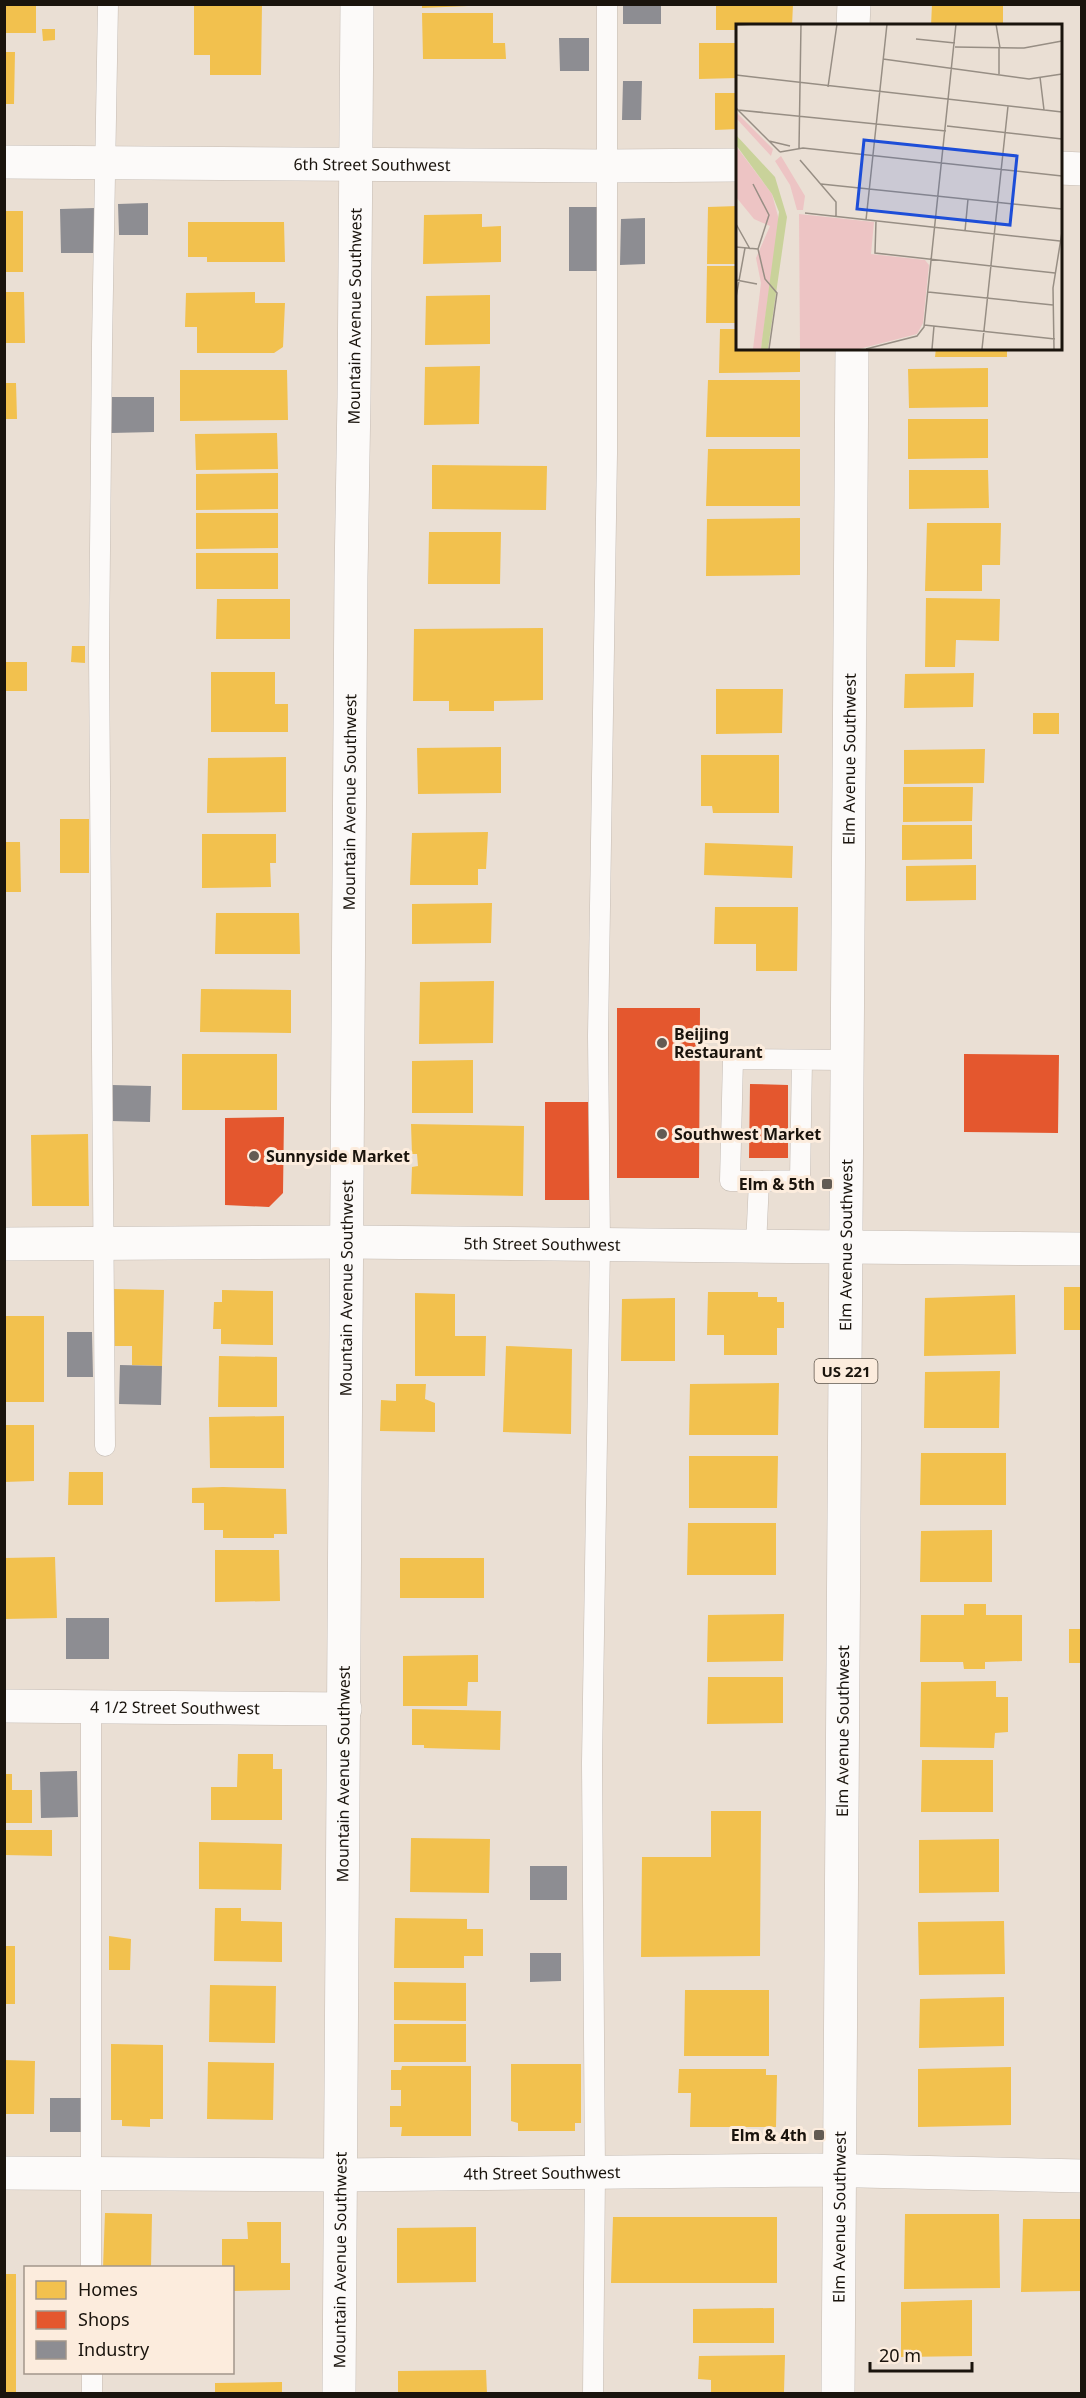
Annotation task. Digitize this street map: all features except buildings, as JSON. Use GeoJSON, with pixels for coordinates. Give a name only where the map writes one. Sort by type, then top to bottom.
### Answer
{"type":"FeatureCollection","features":[{"type":"Feature","properties":{"kind":"street","name":"Mountain Avenue Southwest"},"geometry":{"type":"LineString","coordinates":[[339,2394],[357,4]]}},
{"type":"Feature","properties":{"kind":"street"},"geometry":{"type":"LineString","coordinates":[[854,4],[854,24]]}},
{"type":"Feature","properties":{"kind":"street","name":"6th Street Southwest"},"geometry":{"type":"LineString","coordinates":[[4,162],[736,165]]}},
{"type":"Feature","properties":{"kind":"street"},"geometry":{"type":"LineString","coordinates":[[1062,168],[1082,169]]}},
{"type":"Feature","properties":{"kind":"street","name":"Elm Avenue Southwest"},"geometry":{"type":"LineString","coordinates":[[838,2394],[852,350]]}},
{"type":"Feature","properties":{"kind":"street","name":"5th Street Southwest"},"geometry":{"type":"LineString","coordinates":[[4,1244],[348,1242],[1082,1250]]}},
{"type":"Feature","properties":{"kind":"street","name":"4 1/2 Street Southwest"},"geometry":{"type":"LineString","coordinates":[[4,1706],[345,1709]]}},
{"type":"Feature","properties":{"kind":"street","name":"4th Street Southwest"},"geometry":{"type":"LineString","coordinates":[[4,2173],[341,2175],[841,2170],[1082,2176]]}},
{"type":"Feature","properties":{"kind":"lane"},"geometry":{"type":"LineString","coordinates":[[105,1446],[99,652],[108,4]]}},
{"type":"Feature","properties":{"kind":"lane"},"geometry":{"type":"LineString","coordinates":[[593,2394],[595,2172],[592,1763],[600,1244],[598,1036],[607,453],[607,4]]}},
{"type":"Feature","properties":{"kind":"lane"},"geometry":{"type":"LineString","coordinates":[[802,1060],[800,1180],[730,1181],[733,1059],[848,1060]]}},
{"type":"Feature","properties":{"kind":"lane"},"geometry":{"type":"LineString","coordinates":[[756,1246],[759,1181]]}},
{"type":"Feature","properties":{"kind":"lane"},"geometry":{"type":"LineString","coordinates":[[91,2266],[92,1706]]}},
{"type":"Feature","properties":{"kind":"lane"},"geometry":{"type":"LineString","coordinates":[[92,2374],[92,2394]]}},
{"type":"Feature","properties":{"kind":"place","name":"Beijing Restaurant"},"geometry":{"type":"Point","coordinates":[662,1043]}},
{"type":"Feature","properties":{"kind":"place","name":"Southwest Market"},"geometry":{"type":"Point","coordinates":[662,1134]}},
{"type":"Feature","properties":{"kind":"place","name":"Sunnyside Market"},"geometry":{"type":"Point","coordinates":[254,1156]}},
{"type":"Feature","properties":{"kind":"place","name":"Elm & 5th"},"geometry":{"type":"Point","coordinates":[827,1184]}},
{"type":"Feature","properties":{"kind":"place","name":"Elm & 4th"},"geometry":{"type":"Point","coordinates":[819,2135]}}]}
